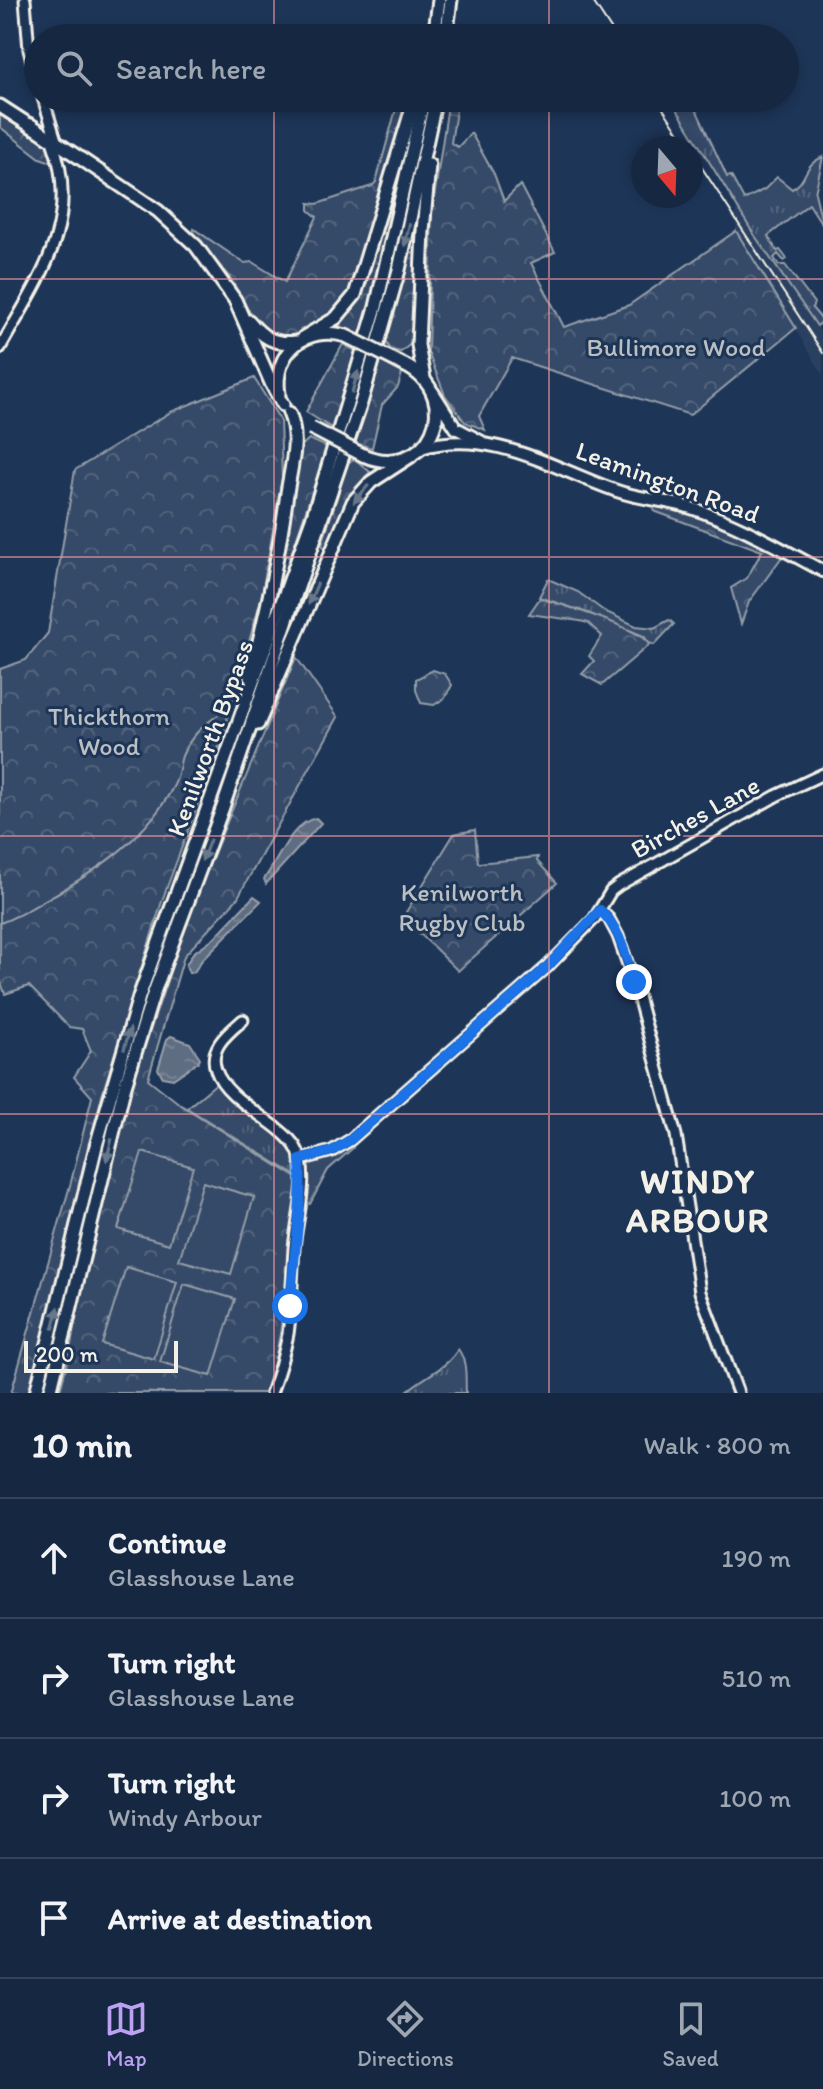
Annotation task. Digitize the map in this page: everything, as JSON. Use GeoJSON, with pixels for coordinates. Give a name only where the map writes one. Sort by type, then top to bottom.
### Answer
{"type":"FeatureCollection","features":[{"type":"Feature","properties":{"kind":"highway"},"geometry":{"type":"LineString","coordinates":[[448,24],[451,0]]}},
{"type":"Feature","properties":{"kind":"highway"},"geometry":{"type":"LineString","coordinates":[[0,106],[36,127],[158,211],[184,234],[215,269],[257,332],[278,343],[323,332],[346,336],[404,365],[424,378],[432,390],[437,411],[435,424],[421,448],[371,482],[353,502],[233,776]]}},
{"type":"Feature","properties":{"kind":"highway"},"geometry":{"type":"LineString","coordinates":[[231,747],[271,594],[295,438],[279,393],[278,372],[286,353],[300,340],[336,318],[355,295],[411,112]]}},
{"type":"Feature","properties":{"kind":"highway","name":"Kenilworth Bypass"},"geometry":{"type":"LineString","coordinates":[[36,1393],[96,1146],[139,997],[312,519],[351,397],[429,112]]}},
{"type":"Feature","properties":{"kind":"highway","name":"Kenilworth Bypass"},"geometry":{"type":"LineString","coordinates":[[50,1393],[124,1089],[153,995],[233,776],[361,403],[399,270],[430,112]]}},
{"type":"Feature","properties":{"kind":"highway"},"geometry":{"type":"LineString","coordinates":[[424,378],[419,336],[431,112]]}},
{"type":"Feature","properties":{"kind":"highway"},"geometry":{"type":"LineString","coordinates":[[241,311],[272,385],[286,409],[311,428],[363,455],[388,461],[411,456]]}},
{"type":"Feature","properties":{"kind":"main road","name":"Leamington Road"},"geometry":{"type":"LineString","coordinates":[[432,390],[460,431],[495,446],[532,456],[619,492],[706,513],[823,571]]}},
{"type":"Feature","properties":{"kind":"main road","name":"Leamington Road"},"geometry":{"type":"LineString","coordinates":[[421,448],[454,444],[495,446]]}},
{"type":"Feature","properties":{"kind":"street"},"geometry":{"type":"LineString","coordinates":[[25,0],[27,24]]}},
{"type":"Feature","properties":{"kind":"street"},"geometry":{"type":"LineString","coordinates":[[36,127],[48,126],[49,114]]}},
{"type":"Feature","properties":{"kind":"street"},"geometry":{"type":"LineString","coordinates":[[49,114],[62,179]]}},
{"type":"Feature","properties":{"kind":"street"},"geometry":{"type":"LineString","coordinates":[[0,348],[59,235],[63,165],[67,161],[80,159]]}},
{"type":"Feature","properties":{"kind":"street","name":"Birches Lane"},"geometry":{"type":"LineString","coordinates":[[300,1160],[332,1151],[350,1140],[547,967],[619,885],[776,796],[823,774]]}},
{"type":"Feature","properties":{"kind":"street"},"geometry":{"type":"LineString","coordinates":[[600,910],[618,936],[634,982],[676,1135],[700,1292],[738,1393]]}},
{"type":"Feature","properties":{"kind":"street"},"geometry":{"type":"LineString","coordinates":[[243,1020],[218,1044],[215,1050],[216,1071],[248,1107],[292,1142],[300,1160],[301,1201],[294,1244],[288,1332],[283,1359],[271,1393]]}},
{"type":"Feature","properties":{"kind":"shaded area"},"geometry":{"type":"Polygon","coordinates":[[[736,206],[823,336],[823,375],[736,231],[736,206]]]}},
{"type":"Feature","properties":{"kind":"green space"},"geometry":{"type":"Polygon","coordinates":[[[0,112],[49,146],[54,163],[40,158],[0,127],[0,112]]]}},
{"type":"Feature","properties":{"kind":"green space"},"geometry":{"type":"Polygon","coordinates":[[[395,112],[406,112],[351,292],[338,311],[294,336],[279,339],[268,335],[247,308],[231,279],[193,233],[194,229],[244,263],[252,262],[285,282],[317,217],[309,210],[309,203],[317,204],[376,182],[395,112]]]}},
{"type":"Feature","properties":{"kind":"green space","name":"Bullimore Wood"},"geometry":{"type":"Polygon","coordinates":[[[447,112],[456,112],[451,143],[458,147],[471,133],[494,174],[504,201],[520,185],[555,252],[531,263],[564,327],[629,305],[736,231],[796,328],[690,415],[512,358],[479,416],[485,430],[465,422],[445,395],[428,352],[432,212],[447,112]]]}},
{"type":"Feature","properties":{"kind":"green space"},"geometry":{"type":"Polygon","coordinates":[[[679,112],[697,112],[727,177],[731,176],[744,200],[765,189],[777,177],[792,189],[811,165],[823,157],[815,193],[823,226],[809,204],[768,236],[777,251],[780,250],[787,259],[784,261],[778,254],[774,258],[779,265],[785,265],[814,303],[812,308],[823,321],[817,326],[753,233],[703,152],[703,136],[693,136],[679,112]]]}},
{"type":"Feature","properties":{"kind":"green space"},"geometry":{"type":"Polygon","coordinates":[[[387,210],[392,212],[365,324],[359,336],[335,325],[357,301],[387,210]]]}},
{"type":"Feature","properties":{"kind":"green space"},"geometry":{"type":"Polygon","coordinates":[[[409,252],[416,253],[413,342],[401,352],[391,350],[385,340],[409,252]]]}},
{"type":"Feature","properties":{"kind":"green space"},"geometry":{"type":"Polygon","coordinates":[[[343,344],[356,351],[333,429],[306,412],[343,344]]]}},
{"type":"Feature","properties":{"kind":"green space"},"geometry":{"type":"Polygon","coordinates":[[[380,361],[402,373],[398,387],[382,405],[372,448],[355,443],[380,361]]]}},
{"type":"Feature","properties":{"kind":"green space","name":"Thickthorn Wood"},"geometry":{"type":"Polygon","coordinates":[[[254,378],[280,420],[282,478],[261,599],[220,744],[163,898],[102,1095],[29,1393],[11,1393],[92,1097],[74,1077],[91,1051],[82,1029],[69,1027],[29,986],[5,994],[0,979],[0,669],[26,660],[48,633],[75,470],[171,412],[254,378]]]}},
{"type":"Feature","properties":{"kind":"green space"},"geometry":{"type":"Polygon","coordinates":[[[309,439],[327,447],[290,558],[282,552],[301,446],[309,439]]]}},
{"type":"Feature","properties":{"kind":"green space"},"geometry":{"type":"Polygon","coordinates":[[[355,459],[370,472],[347,502],[326,549],[322,545],[348,462],[355,459]]]}},
{"type":"Feature","properties":{"kind":"green space"},"geometry":{"type":"Polygon","coordinates":[[[655,504],[706,519],[784,554],[749,602],[741,624],[731,588],[747,578],[762,551],[654,511],[655,504]]]}},
{"type":"Feature","properties":{"kind":"green space"},"geometry":{"type":"Polygon","coordinates":[[[548,579],[578,592],[604,611],[636,626],[654,628],[669,620],[674,624],[654,645],[644,636],[539,597],[548,579]]]}},
{"type":"Feature","properties":{"kind":"green space"},"geometry":{"type":"Polygon","coordinates":[[[540,598],[632,631],[649,645],[602,685],[582,674],[594,661],[589,656],[602,636],[588,623],[529,614],[540,598]]]}},
{"type":"Feature","properties":{"kind":"green space"},"geometry":{"type":"Polygon","coordinates":[[[296,657],[338,717],[237,899],[184,956],[148,1079],[181,1105],[297,1178],[282,1317],[276,1355],[265,1393],[59,1393],[69,1357],[82,1278],[131,1087],[194,901],[296,657]]]}},
{"type":"Feature","properties":{"kind":"green space"},"geometry":{"type":"Polygon","coordinates":[[[433,670],[445,674],[452,685],[445,698],[434,705],[421,703],[416,679],[433,670]]]}},
{"type":"Feature","properties":{"kind":"green space","name":"Kenilworth Rugby Club"},"geometry":{"type":"Polygon","coordinates":[[[475,830],[478,863],[538,857],[537,861],[557,883],[458,971],[403,917],[454,834],[475,830]]]}},
{"type":"Feature","properties":{"kind":"green space"},"geometry":{"type":"Polygon","coordinates":[[[218,1082],[290,1144],[298,1162],[300,1178],[187,1108],[218,1082]]]}},
{"type":"Feature","properties":{"kind":"green space"},"geometry":{"type":"Polygon","coordinates":[[[348,1142],[353,1148],[328,1170],[310,1204],[301,1201],[300,1160],[348,1142]]]}},
{"type":"Feature","properties":{"kind":"green space"},"geometry":{"type":"Polygon","coordinates":[[[142,1152],[193,1167],[169,1244],[118,1229],[142,1152]]]}},
{"type":"Feature","properties":{"kind":"green space"},"geometry":{"type":"Polygon","coordinates":[[[203,1182],[254,1197],[231,1274],[179,1260],[203,1182]]]}},
{"type":"Feature","properties":{"kind":"green space"},"geometry":{"type":"Polygon","coordinates":[[[126,1267],[177,1282],[154,1359],[102,1344],[126,1267]]]}},
{"type":"Feature","properties":{"kind":"green space"},"geometry":{"type":"Polygon","coordinates":[[[184,1284],[235,1299],[211,1376],[160,1362],[184,1284]]]}},
{"type":"Feature","properties":{"kind":"green space"},"geometry":{"type":"Polygon","coordinates":[[[458,1349],[465,1365],[466,1393],[405,1393],[441,1367],[458,1349]]]}},
{"type":"Feature","properties":{"kind":"water"},"geometry":{"type":"Polygon","coordinates":[[[316,818],[321,823],[266,884],[264,879],[286,843],[299,827],[316,818]]]}},
{"type":"Feature","properties":{"kind":"water"},"geometry":{"type":"Polygon","coordinates":[[[254,896],[261,901],[202,960],[194,972],[189,973],[186,965],[193,953],[215,937],[254,896]]]}},
{"type":"Feature","properties":{"kind":"water"},"geometry":{"type":"Polygon","coordinates":[[[171,1036],[190,1043],[200,1058],[173,1079],[163,1077],[158,1069],[167,1039],[171,1036]]]}},
{"type":"Feature","properties":{"kind":"waterway"},"geometry":{"type":"LineString","coordinates":[[0,923],[89,873],[137,835],[164,803],[189,743],[218,715]]}},
{"type":"Feature","properties":{"kind":"railway"},"geometry":{"type":"LineString","coordinates":[[592,0],[608,24]]}},
{"type":"Feature","properties":{"kind":"railway"},"geometry":{"type":"LineString","coordinates":[[665,112],[681,136]]}},
{"type":"Feature","properties":{"kind":"railway"},"geometry":{"type":"LineString","coordinates":[[703,169],[823,353]]}},
{"type":"Feature","properties":{"kind":"district","name":"WINDY ARBOUR"},"geometry":{"type":"Point","coordinates":[698,1200]}},
{"type":"Feature","properties":{"kind":"route"},"geometry":{"type":"LineString","coordinates":[[290,1306],[295,1233],[301,1201],[300,1160],[332,1151],[350,1140],[547,967],[600,910],[618,936],[634,982]]}}]}
